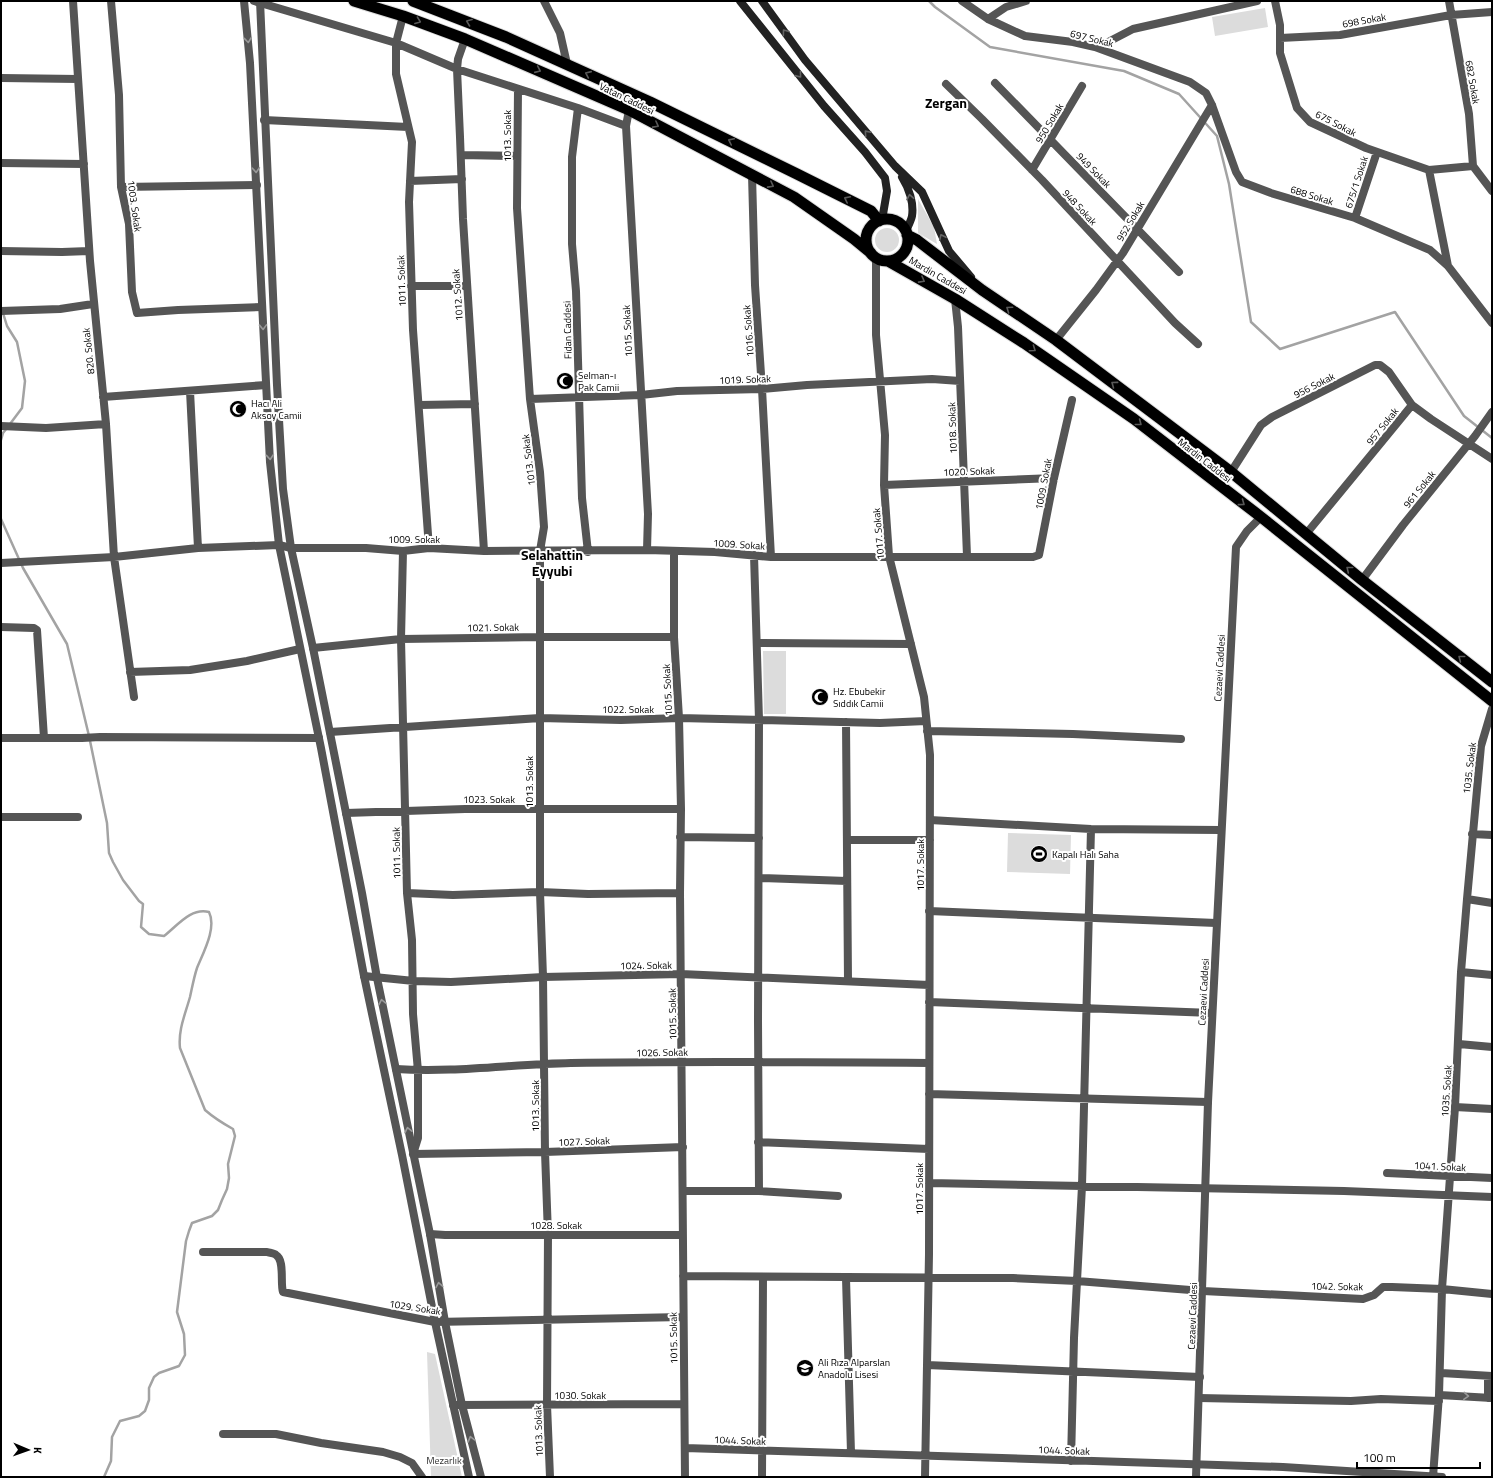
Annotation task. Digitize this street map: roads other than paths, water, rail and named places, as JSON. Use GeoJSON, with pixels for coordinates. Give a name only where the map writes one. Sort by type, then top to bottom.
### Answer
{"type":"FeatureCollection","features":[{"type":"Feature","properties":{"kind":"highway","name":"Vatan Caddesi"},"geometry":{"type":"LineString","coordinates":[[354,1],[403,16],[465,39],[629,110],[794,197],[854,239],[873,255]]}},
{"type":"Feature","properties":{"kind":"highway","name":"Vatan Caddesi"},"geometry":{"type":"LineString","coordinates":[[413,1],[435,5],[650,102],[871,211],[880,220]]}},
{"type":"Feature","properties":{"kind":"highway","name":"Mardin Caddesi"},"geometry":{"type":"LineString","coordinates":[[880,220],[889,219],[896,221],[901,225],[906,233],[982,290],[1056,340],[1231,472],[1362,580],[1492,682]]}},
{"type":"Feature","properties":{"kind":"highway"},"geometry":{"type":"LineString","coordinates":[[873,255],[867,247],[867,234],[870,228],[880,220]]}},
{"type":"Feature","properties":{"kind":"highway","name":"Mardin Caddesi"},"geometry":{"type":"LineString","coordinates":[[873,255],[882,260],[888,261],[895,260],[901,256],[905,251],[907,244],[906,233]]}},
{"type":"Feature","properties":{"kind":"highway","name":"Mardin Caddesi"},"geometry":{"type":"LineString","coordinates":[[888,261],[956,299],[1024,343],[1134,419],[1261,517],[1492,701]]}},
{"type":"Feature","properties":{"kind":"main road"},"geometry":{"type":"LineString","coordinates":[[740,1],[824,106],[865,152],[885,178],[886,191],[880,220]]}},
{"type":"Feature","properties":{"kind":"main road","name":"Mardin Caddesi"},"geometry":{"type":"LineString","coordinates":[[762,1],[805,60],[895,166],[922,192],[949,251],[982,290]]}},
{"type":"Feature","properties":{"kind":"main road"},"geometry":{"type":"LineString","coordinates":[[895,166],[907,186],[911,199],[912,217],[906,233]]}},
{"type":"Feature","properties":{"kind":"street","name":"820. Sokak"},"geometry":{"type":"LineString","coordinates":[[73,1],[89,251],[93,304],[106,424],[114,557],[134,697]]}},
{"type":"Feature","properties":{"kind":"street","name":"1003. Sokak"},"geometry":{"type":"LineString","coordinates":[[111,1],[118,94],[121,187],[129,224],[132,292],[137,313],[262,307]]}},
{"type":"Feature","properties":{"kind":"street"},"geometry":{"type":"LineString","coordinates":[[244,1],[250,63],[257,185],[270,462],[278,545],[319,738],[364,976],[402,1155],[435,1322],[457,1405],[481,1477]]}},
{"type":"Feature","properties":{"kind":"street"},"geometry":{"type":"LineString","coordinates":[[544,1],[560,33],[567,64]]}},
{"type":"Feature","properties":{"kind":"street","name":"697 Sokak"},"geometry":{"type":"LineString","coordinates":[[962,1],[988,19],[1025,36],[1073,42],[1100,48],[1190,82],[1206,93],[1212,105]]}},
{"type":"Feature","properties":{"kind":"street"},"geometry":{"type":"LineString","coordinates":[[988,19],[1006,7],[1026,1]]}},
{"type":"Feature","properties":{"kind":"street"},"geometry":{"type":"LineString","coordinates":[[1100,48],[1133,29],[1257,1]]}},
{"type":"Feature","properties":{"kind":"street","name":"675 Sokak"},"geometry":{"type":"LineString","coordinates":[[1275,1],[1280,25],[1280,53],[1297,108],[1310,122],[1377,152],[1429,170]]}},
{"type":"Feature","properties":{"kind":"street","name":"682 Sokak"},"geometry":{"type":"LineString","coordinates":[[1449,1],[1469,114],[1473,166]]}},
{"type":"Feature","properties":{"kind":"street"},"geometry":{"type":"LineString","coordinates":[[469,1477],[430,1234],[377,978],[362,893],[313,648],[290,548],[283,490],[258,2],[396,43],[457,69],[578,108],[626,126]]}},
{"type":"Feature","properties":{"kind":"street","name":"698 Sokak"},"geometry":{"type":"LineString","coordinates":[[1280,38],[1340,34],[1451,15],[1492,12]]}},
{"type":"Feature","properties":{"kind":"street","name":"1011. Sokak"},"geometry":{"type":"LineString","coordinates":[[403,16],[396,43],[396,74],[412,142],[410,181],[411,286],[429,548]]}},
{"type":"Feature","properties":{"kind":"street","name":"1012. Sokak"},"geometry":{"type":"LineString","coordinates":[[465,39],[458,59],[457,69],[467,286],[484,551]]}},
{"type":"Feature","properties":{"kind":"street"},"geometry":{"type":"LineString","coordinates":[[2,78],[78,78]]}},
{"type":"Feature","properties":{"kind":"street","name":"949 Sokak"},"geometry":{"type":"LineString","coordinates":[[995,83],[1179,272]]}},
{"type":"Feature","properties":{"kind":"street","name":"948 Sokak"},"geometry":{"type":"LineString","coordinates":[[946,84],[1032,170],[1175,323],[1198,344]]}},
{"type":"Feature","properties":{"kind":"street","name":"950 Sokak"},"geometry":{"type":"LineString","coordinates":[[1032,170],[1082,86]]}},
{"type":"Feature","properties":{"kind":"street","name":"1013. Sokak"},"geometry":{"type":"LineString","coordinates":[[518,89],[517,208],[530,399],[540,472],[544,527],[540,551],[539,809],[545,1064],[545,1152],[548,1235],[547,1405],[550,1477]]}},
{"type":"Feature","properties":{"kind":"street","name":"952 Sokak"},"geometry":{"type":"LineString","coordinates":[[1056,340],[1096,290],[1123,252],[1212,105]]}},
{"type":"Feature","properties":{"kind":"street","name":"688 Sokak"},"geometry":{"type":"LineString","coordinates":[[1212,105],[1236,172],[1242,182],[1271,193],[1355,218],[1430,250],[1448,266]]}},
{"type":"Feature","properties":{"kind":"street","name":"Fidan Caddesi"},"geometry":{"type":"LineString","coordinates":[[578,108],[572,157],[572,244],[576,291],[582,498],[588,552]]}},
{"type":"Feature","properties":{"kind":"street","name":"1015. Sokak"},"geometry":{"type":"LineString","coordinates":[[629,110],[626,126],[648,514],[647,550]]}},
{"type":"Feature","properties":{"kind":"street"},"geometry":{"type":"LineString","coordinates":[[264,120],[408,127]]}},
{"type":"Feature","properties":{"kind":"street","name":"675/1 Sokak"},"geometry":{"type":"LineString","coordinates":[[1355,218],[1377,152]]}},
{"type":"Feature","properties":{"kind":"street"},"geometry":{"type":"LineString","coordinates":[[461,155],[517,156]]}},
{"type":"Feature","properties":{"kind":"street"},"geometry":{"type":"LineString","coordinates":[[1,163],[84,164]]}},
{"type":"Feature","properties":{"kind":"street"},"geometry":{"type":"LineString","coordinates":[[1492,191],[1488,181],[1473,166],[1429,170],[1448,266],[1492,324]]}},
{"type":"Feature","properties":{"kind":"street","name":"1016. Sokak"},"geometry":{"type":"LineString","coordinates":[[752,175],[755,284],[771,557]]}},
{"type":"Feature","properties":{"kind":"street"},"geometry":{"type":"LineString","coordinates":[[410,181],[462,179]]}},
{"type":"Feature","properties":{"kind":"street"},"geometry":{"type":"LineString","coordinates":[[121,187],[257,185]]}},
{"type":"Feature","properties":{"kind":"street"},"geometry":{"type":"LineString","coordinates":[[1,251],[89,251]]}},
{"type":"Feature","properties":{"kind":"street","name":"1017. Sokak"},"geometry":{"type":"LineString","coordinates":[[873,255],[876,335],[885,435],[884,485],[889,556],[924,697],[930,755],[929,1279],[924,1455],[925,1477]]}},
{"type":"Feature","properties":{"kind":"street"},"geometry":{"type":"LineString","coordinates":[[411,286],[467,286]]}},
{"type":"Feature","properties":{"kind":"street","name":"1018. Sokak"},"geometry":{"type":"LineString","coordinates":[[956,299],[967,556]]}},
{"type":"Feature","properties":{"kind":"street"},"geometry":{"type":"LineString","coordinates":[[5,310],[60,308],[93,304]]}},
{"type":"Feature","properties":{"kind":"street","name":"956 Sokak"},"geometry":{"type":"LineString","coordinates":[[1231,472],[1261,425],[1272,417],[1375,365],[1380,365],[1389,372],[1412,405]]}},
{"type":"Feature","properties":{"kind":"street","name":"1019. Sokak"},"geometry":{"type":"LineString","coordinates":[[530,399],[641,395],[677,391],[762,389],[806,385],[932,379],[960,381]]}},
{"type":"Feature","properties":{"kind":"street"},"geometry":{"type":"LineString","coordinates":[[103,397],[266,385]]}},
{"type":"Feature","properties":{"kind":"street"},"geometry":{"type":"LineString","coordinates":[[190,391],[198,548]]}},
{"type":"Feature","properties":{"kind":"street","name":"1009. Sokak"},"geometry":{"type":"LineString","coordinates":[[1,563],[114,557],[198,548],[278,545],[290,548],[366,548],[403,551],[429,548],[484,551],[588,552],[647,550],[771,557],[1033,557],[1039,555],[1054,478],[1072,400]]}},
{"type":"Feature","properties":{"kind":"street"},"geometry":{"type":"LineString","coordinates":[[419,405],[475,404]]}},
{"type":"Feature","properties":{"kind":"street","name":"957 Sokak"},"geometry":{"type":"LineString","coordinates":[[1306,534],[1412,405],[1492,459]]}},
{"type":"Feature","properties":{"kind":"street","name":"961 Sokak"},"geometry":{"type":"LineString","coordinates":[[1362,580],[1491,414]]}},
{"type":"Feature","properties":{"kind":"street"},"geometry":{"type":"LineString","coordinates":[[1,426],[46,428],[106,424]]}},
{"type":"Feature","properties":{"kind":"street","name":"1020. Sokak"},"geometry":{"type":"LineString","coordinates":[[884,485],[1054,478]]}},
{"type":"Feature","properties":{"kind":"street","name":"Cezaevi Caddesi"},"geometry":{"type":"LineString","coordinates":[[1196,1477],[1208,1102],[1236,547],[1247,531],[1261,517]]}},
{"type":"Feature","properties":{"kind":"street","name":"1011. Sokak"},"geometry":{"type":"LineString","coordinates":[[403,551],[401,639],[407,892],[412,940],[414,981],[413,1014],[418,1071],[418,1138],[413,1154]]}},
{"type":"Feature","properties":{"kind":"street","name":"1015. Sokak"},"geometry":{"type":"LineString","coordinates":[[674,551],[674,638],[679,718],[681,809],[680,893],[683,1147],[682,1235],[685,1477]]}},
{"type":"Feature","properties":{"kind":"street"},"geometry":{"type":"LineString","coordinates":[[754,555],[759,720],[759,1191]]}},
{"type":"Feature","properties":{"kind":"street"},"geometry":{"type":"LineString","coordinates":[[1,627],[34,628],[37,630],[44,738]]}},
{"type":"Feature","properties":{"kind":"street","name":"1021. Sokak"},"geometry":{"type":"LineString","coordinates":[[313,648],[401,639],[540,637],[674,638]]}},
{"type":"Feature","properties":{"kind":"street"},"geometry":{"type":"LineString","coordinates":[[757,643],[911,644]]}},
{"type":"Feature","properties":{"kind":"street"},"geometry":{"type":"LineString","coordinates":[[130,672],[190,670],[247,661],[300,650]]}},
{"type":"Feature","properties":{"kind":"street","name":"1035. Sokak"},"geometry":{"type":"LineString","coordinates":[[1433,1477],[1439,1398],[1442,1289],[1459,1044],[1461,972],[1480,746],[1492,709]]}},
{"type":"Feature","properties":{"kind":"street","name":"1022. Sokak"},"geometry":{"type":"LineString","coordinates":[[330,732],[540,718],[621,720],[679,718],[880,723],[926,721]]}},
{"type":"Feature","properties":{"kind":"street"},"geometry":{"type":"LineString","coordinates":[[846,722],[848,981]]}},
{"type":"Feature","properties":{"kind":"street"},"geometry":{"type":"LineString","coordinates":[[927,731],[1073,734],[1181,739]]}},
{"type":"Feature","properties":{"kind":"street"},"geometry":{"type":"LineString","coordinates":[[1,738],[319,738]]}},
{"type":"Feature","properties":{"kind":"street","name":"1023. Sokak"},"geometry":{"type":"LineString","coordinates":[[346,813],[466,809],[681,809]]}},
{"type":"Feature","properties":{"kind":"street"},"geometry":{"type":"LineString","coordinates":[[1,817],[78,817]]}},
{"type":"Feature","properties":{"kind":"street"},"geometry":{"type":"LineString","coordinates":[[930,820],[1091,829],[1221,830]]}},
{"type":"Feature","properties":{"kind":"street"},"geometry":{"type":"LineString","coordinates":[[1071,1461],[1073,1371],[1082,1186],[1083,1098],[1091,829]]}},
{"type":"Feature","properties":{"kind":"street"},"geometry":{"type":"LineString","coordinates":[[1472,834],[1492,835]]}},
{"type":"Feature","properties":{"kind":"street"},"geometry":{"type":"LineString","coordinates":[[680,837],[759,838]]}},
{"type":"Feature","properties":{"kind":"street"},"geometry":{"type":"LineString","coordinates":[[847,840],[930,840]]}},
{"type":"Feature","properties":{"kind":"street"},"geometry":{"type":"LineString","coordinates":[[759,878],[847,881]]}},
{"type":"Feature","properties":{"kind":"street"},"geometry":{"type":"LineString","coordinates":[[407,892],[453,895],[540,892],[588,894],[680,893]]}},
{"type":"Feature","properties":{"kind":"street"},"geometry":{"type":"LineString","coordinates":[[1467,899],[1492,903]]}},
{"type":"Feature","properties":{"kind":"street"},"geometry":{"type":"LineString","coordinates":[[929,911],[1216,923]]}},
{"type":"Feature","properties":{"kind":"street"},"geometry":{"type":"LineString","coordinates":[[1461,972],[1492,975]]}},
{"type":"Feature","properties":{"kind":"street","name":"1024. Sokak"},"geometry":{"type":"LineString","coordinates":[[364,976],[414,981],[451,982],[543,977],[681,974],[929,985]]}},
{"type":"Feature","properties":{"kind":"street"},"geometry":{"type":"LineString","coordinates":[[929,1002],[1212,1013]]}},
{"type":"Feature","properties":{"kind":"street"},"geometry":{"type":"LineString","coordinates":[[1459,1044],[1492,1047]]}},
{"type":"Feature","properties":{"kind":"street","name":"1026. Sokak"},"geometry":{"type":"LineString","coordinates":[[396,1069],[418,1071],[545,1064],[682,1061],[929,1063]]}},
{"type":"Feature","properties":{"kind":"street"},"geometry":{"type":"LineString","coordinates":[[929,1094],[1208,1102]]}},
{"type":"Feature","properties":{"kind":"street"},"geometry":{"type":"LineString","coordinates":[[1455,1108],[1492,1109]]}},
{"type":"Feature","properties":{"kind":"street"},"geometry":{"type":"LineString","coordinates":[[758,1142],[929,1149]]}},
{"type":"Feature","properties":{"kind":"street","name":"1027. Sokak"},"geometry":{"type":"LineString","coordinates":[[413,1154],[545,1152],[683,1147]]}},
{"type":"Feature","properties":{"kind":"street","name":"1041. Sokak"},"geometry":{"type":"LineString","coordinates":[[1387,1172],[1450,1177],[1492,1178]]}},
{"type":"Feature","properties":{"kind":"street"},"geometry":{"type":"LineString","coordinates":[[929,1183],[1449,1194],[1492,1197]]}},
{"type":"Feature","properties":{"kind":"street"},"geometry":{"type":"LineString","coordinates":[[683,1191],[759,1191],[838,1196]]}},
{"type":"Feature","properties":{"kind":"street","name":"1028. Sokak"},"geometry":{"type":"LineString","coordinates":[[430,1234],[682,1235]]}},
{"type":"Feature","properties":{"kind":"street","name":"1029. Sokak"},"geometry":{"type":"LineString","coordinates":[[203,1252],[267,1252],[280,1258],[283,1292],[435,1322],[683,1317]]}},
{"type":"Feature","properties":{"kind":"street","name":"1042. Sokak"},"geometry":{"type":"LineString","coordinates":[[683,1276],[929,1279],[1013,1278],[1363,1299],[1374,1294],[1382,1287],[1442,1289],[1492,1294]]}},
{"type":"Feature","properties":{"kind":"street"},"geometry":{"type":"LineString","coordinates":[[762,1477],[763,1277]]}},
{"type":"Feature","properties":{"kind":"street"},"geometry":{"type":"LineString","coordinates":[[846,1278],[850,1453]]}},
{"type":"Feature","properties":{"kind":"street"},"geometry":{"type":"LineString","coordinates":[[927,1365],[1200,1377]]}},
{"type":"Feature","properties":{"kind":"street"},"geometry":{"type":"LineString","coordinates":[[1199,1398],[1351,1401],[1381,1399],[1490,1398],[1490,1376],[1440,1373]]}},
{"type":"Feature","properties":{"kind":"street","name":"1030. Sokak"},"geometry":{"type":"LineString","coordinates":[[457,1405],[684,1404]]}},
{"type":"Feature","properties":{"kind":"street"},"geometry":{"type":"LineString","coordinates":[[223,1434],[276,1434],[321,1443],[383,1452],[400,1457],[412,1463],[422,1477]]}},
{"type":"Feature","properties":{"kind":"street","name":"1044. Sokak"},"geometry":{"type":"LineString","coordinates":[[685,1448],[1196,1465],[1333,1473],[1442,1477]]}},
{"type":"Feature","properties":{"kind":"waterway"},"geometry":{"type":"LineString","coordinates":[[929,1],[990,47],[1124,71],[1179,94],[1217,136],[1229,184],[1251,322],[1280,349],[1395,312],[1464,416],[1492,438]]}},
{"type":"Feature","properties":{"kind":"waterway"},"geometry":{"type":"LineString","coordinates":[[3,313],[7,326],[17,342],[25,381],[22,408],[10,424]]}},
{"type":"Feature","properties":{"kind":"waterway"},"geometry":{"type":"LineString","coordinates":[[1,440],[3,433],[7,428]]}},
{"type":"Feature","properties":{"kind":"waterway"},"geometry":{"type":"LineString","coordinates":[[1,519],[23,568],[67,644],[89,736],[107,823],[109,853],[123,880],[143,904],[141,927],[149,934],[164,936],[190,915],[202,911],[209,912],[211,918],[210,933],[206,948],[196,971],[182,1022],[180,1048],[205,1110],[233,1129],[235,1136],[228,1164],[229,1178],[227,1189],[218,1210],[212,1216],[192,1223],[186,1241],[177,1312],[184,1334],[185,1355],[179,1366],[159,1373],[154,1377],[149,1388],[149,1400],[145,1411],[139,1416],[120,1421],[112,1437],[111,1461],[104,1477]]}},
{"type":"Feature","properties":{"kind":"place","name":"Selman-ı Pak Camii"},"geometry":{"type":"Point","coordinates":[565,381]}},
{"type":"Feature","properties":{"kind":"place","name":"Hacı Ali Aksoy Camii"},"geometry":{"type":"Point","coordinates":[238,409]}},
{"type":"Feature","properties":{"kind":"place","name":"Hz. Ebubekir Sıddık Camii"},"geometry":{"type":"Point","coordinates":[820,697]}},
{"type":"Feature","properties":{"kind":"place","name":"Kapalı Halı Saha"},"geometry":{"type":"Point","coordinates":[1039,854]}},
{"type":"Feature","properties":{"kind":"place","name":"Ali Rıza Alparslan Anadolu Lisesi"},"geometry":{"type":"Point","coordinates":[805,1368]}},
{"type":"Feature","properties":{"kind":"district","name":"Zergan"},"geometry":{"type":"Point","coordinates":[946,103]}},
{"type":"Feature","properties":{"kind":"district","name":"Selahattin Eyyubi"},"geometry":{"type":"Point","coordinates":[552,564]}},
{"type":"Feature","properties":{"kind":"park label","name":"Mezarlık"},"geometry":{"type":"Point","coordinates":[444,1460]}}]}
